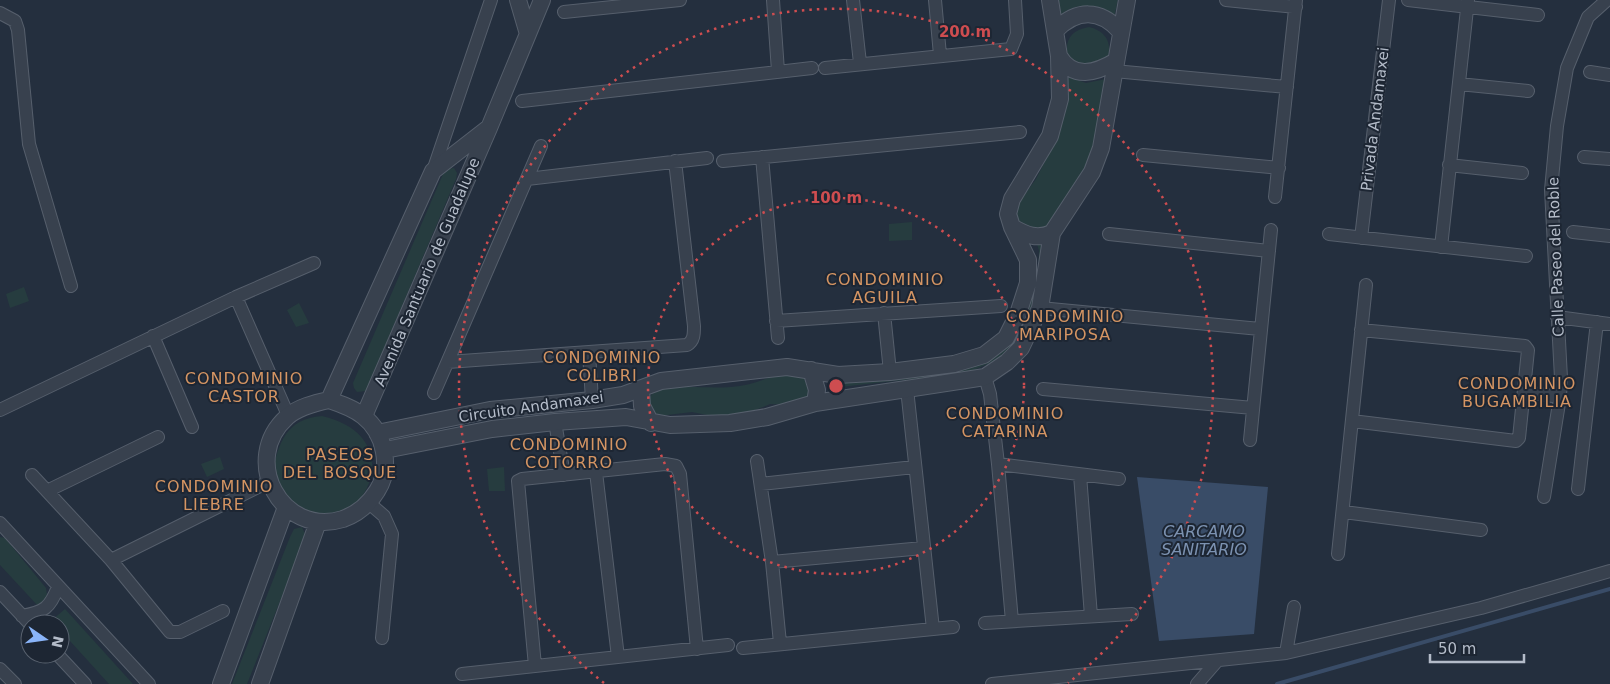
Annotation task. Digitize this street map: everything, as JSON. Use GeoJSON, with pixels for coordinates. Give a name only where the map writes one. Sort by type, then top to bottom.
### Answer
{"type":"FeatureCollection","features":[{"type":"Feature","properties":{"kind":"street"},"geometry":{"type":"LineString","coordinates":[[433,171],[491,0]]}},
{"type":"Feature","properties":{"kind":"street"},"geometry":{"type":"LineString","coordinates":[[518,0],[528,34]]}},
{"type":"Feature","properties":{"kind":"street","name":"Avenida Santuario de Guadalupe"},"geometry":{"type":"LineString","coordinates":[[364,416],[489,128],[542,0]]}},
{"type":"Feature","properties":{"kind":"street"},"geometry":{"type":"LineString","coordinates":[[564,12],[611,4],[680,0]]}},
{"type":"Feature","properties":{"kind":"street"},"geometry":{"type":"LineString","coordinates":[[772,0],[778,71]]}},
{"type":"Feature","properties":{"kind":"street"},"geometry":{"type":"LineString","coordinates":[[853,0],[860,63]]}},
{"type":"Feature","properties":{"kind":"street"},"geometry":{"type":"LineString","coordinates":[[935,0],[940,55]]}},
{"type":"Feature","properties":{"kind":"street"},"geometry":{"type":"LineString","coordinates":[[522,101],[778,71],[1011,49],[1017,34],[1014,0]]}},
{"type":"Feature","properties":{"kind":"street","name":"Circuito Andamaxei"},"geometry":{"type":"LineString","coordinates":[[377,433],[490,410],[592,400],[641,389],[661,381],[787,367],[838,375],[890,372],[954,364],[984,354],[1006,338],[1018,314],[1028,283],[1028,260],[1012,228],[1008,214],[1012,199],[1050,136],[1060,99],[1059,56],[1050,0]]}},
{"type":"Feature","properties":{"kind":"street","name":"Circuito Andamaxei"},"geometry":{"type":"LineString","coordinates":[[385,450],[492,429],[556,430],[626,417],[652,423],[677,425],[730,423],[767,417],[815,403],[985,377],[1007,362],[1021,348],[1040,308],[1052,233],[1095,164],[1101,148],[1118,68],[1120,31],[1127,0]]}},
{"type":"Feature","properties":{"kind":"street"},"geometry":{"type":"LineString","coordinates":[[1226,0],[1296,3],[1275,197]]}},
{"type":"Feature","properties":{"kind":"street","name":"Privada Andamaxei"},"geometry":{"type":"LineString","coordinates":[[1361,238],[1389,0]]}},
{"type":"Feature","properties":{"kind":"street"},"geometry":{"type":"LineString","coordinates":[[1408,0],[1468,3],[1538,15]]}},
{"type":"Feature","properties":{"kind":"street","name":"Calle Paseo del Roble"},"geometry":{"type":"LineString","coordinates":[[1544,497],[1560,397],[1551,190],[1556,126],[1570,59],[1588,17],[1607,0]]}},
{"type":"Feature","properties":{"kind":"street"},"geometry":{"type":"LineString","coordinates":[[1441,247],[1468,3]]}},
{"type":"Feature","properties":{"kind":"street"},"geometry":{"type":"LineString","coordinates":[[0,13],[15,21],[18,30],[28,144],[71,286]]}},
{"type":"Feature","properties":{"kind":"street"},"geometry":{"type":"LineString","coordinates":[[1056,30],[1065,21],[1076,15],[1088,13],[1106,19],[1120,31]]}},
{"type":"Feature","properties":{"kind":"street"},"geometry":{"type":"LineString","coordinates":[[1059,56],[1072,70],[1083,73],[1118,68],[1287,87]]}},
{"type":"Feature","properties":{"kind":"street"},"geometry":{"type":"LineString","coordinates":[[1590,72],[1610,75]]}},
{"type":"Feature","properties":{"kind":"street"},"geometry":{"type":"LineString","coordinates":[[1459,84],[1528,91]]}},
{"type":"Feature","properties":{"kind":"street","name":"Avenida Santuario de Guadalupe"},"geometry":{"type":"LineString","coordinates":[[329,400],[433,171],[489,128]]}},
{"type":"Feature","properties":{"kind":"street"},"geometry":{"type":"LineString","coordinates":[[723,161],[1020,132]]}},
{"type":"Feature","properties":{"kind":"street"},"geometry":{"type":"LineString","coordinates":[[434,393],[541,146]]}},
{"type":"Feature","properties":{"kind":"street"},"geometry":{"type":"LineString","coordinates":[[1143,156],[1279,168]]}},
{"type":"Feature","properties":{"kind":"street"},"geometry":{"type":"LineString","coordinates":[[451,157],[460,163],[467,179]]}},
{"type":"Feature","properties":{"kind":"street"},"geometry":{"type":"LineString","coordinates":[[762,157],[778,338]]}},
{"type":"Feature","properties":{"kind":"street"},"geometry":{"type":"LineString","coordinates":[[1584,157],[1610,160]]}},
{"type":"Feature","properties":{"kind":"street"},"geometry":{"type":"LineString","coordinates":[[527,179],[706,158]]}},
{"type":"Feature","properties":{"kind":"street"},"geometry":{"type":"LineString","coordinates":[[448,362],[687,345],[692,341],[694,326],[675,161]]}},
{"type":"Feature","properties":{"kind":"street"},"geometry":{"type":"LineString","coordinates":[[1449,164],[1522,173]]}},
{"type":"Feature","properties":{"kind":"street"},"geometry":{"type":"LineString","coordinates":[[1012,228],[1043,238],[1052,233]]}},
{"type":"Feature","properties":{"kind":"street"},"geometry":{"type":"LineString","coordinates":[[1250,440],[1271,230]]}},
{"type":"Feature","properties":{"kind":"street"},"geometry":{"type":"LineString","coordinates":[[1573,232],[1610,236]]}},
{"type":"Feature","properties":{"kind":"street"},"geometry":{"type":"LineString","coordinates":[[1109,234],[1269,251]]}},
{"type":"Feature","properties":{"kind":"street"},"geometry":{"type":"LineString","coordinates":[[1329,234],[1526,256]]}},
{"type":"Feature","properties":{"kind":"street"},"geometry":{"type":"LineString","coordinates":[[0,410],[236,297],[314,263]]}},
{"type":"Feature","properties":{"kind":"street"},"geometry":{"type":"LineString","coordinates":[[1338,554],[1344,512],[1366,285]]}},
{"type":"Feature","properties":{"kind":"street"},"geometry":{"type":"LineString","coordinates":[[236,297],[288,415]]}},
{"type":"Feature","properties":{"kind":"street"},"geometry":{"type":"LineString","coordinates":[[776,321],[1001,306]]}},
{"type":"Feature","properties":{"kind":"street"},"geometry":{"type":"LineString","coordinates":[[1040,308],[1260,329]]}},
{"type":"Feature","properties":{"kind":"street"},"geometry":{"type":"LineString","coordinates":[[884,313],[890,372]]}},
{"type":"Feature","properties":{"kind":"street"},"geometry":{"type":"LineString","coordinates":[[1557,317],[1604,323],[1578,489]]}},
{"type":"Feature","properties":{"kind":"street"},"geometry":{"type":"LineString","coordinates":[[1352,421],[1516,441],[1519,438],[1524,392],[1528,350],[1524,346],[1361,330]]}},
{"type":"Feature","properties":{"kind":"street"},"geometry":{"type":"LineString","coordinates":[[153,336],[192,427]]}},
{"type":"Feature","properties":{"kind":"street"},"geometry":{"type":"LineString","coordinates":[[589,353],[592,400]]}},
{"type":"Feature","properties":{"kind":"street"},"geometry":{"type":"LineString","coordinates":[[811,370],[817,390],[815,403]]}},
{"type":"Feature","properties":{"kind":"street"},"geometry":{"type":"LineString","coordinates":[[985,377],[990,394],[998,464],[1012,621]]}},
{"type":"Feature","properties":{"kind":"street"},"geometry":{"type":"LineString","coordinates":[[641,389],[642,406],[652,423]]}},
{"type":"Feature","properties":{"kind":"street"},"geometry":{"type":"LineString","coordinates":[[907,389],[933,628]]}},
{"type":"Feature","properties":{"kind":"street"},"geometry":{"type":"LineString","coordinates":[[1043,389],[1253,408]]}},
{"type":"Feature","properties":{"kind":"street"},"geometry":{"type":"LineString","coordinates":[[1524,392],[1560,397]]}},
{"type":"Feature","properties":{"kind":"street"},"geometry":{"type":"LineString","coordinates":[[329,400],[349,407],[364,416],[377,433],[385,450],[384,473],[378,489],[369,503],[351,516],[334,522],[318,522],[307,519],[286,507],[279,499],[266,471],[267,450],[275,431],[288,415],[309,405],[329,400]]}},
{"type":"Feature","properties":{"kind":"street"},"geometry":{"type":"LineString","coordinates":[[556,430],[564,475]]}},
{"type":"Feature","properties":{"kind":"street"},"geometry":{"type":"LineString","coordinates":[[47,491],[158,437]]}},
{"type":"Feature","properties":{"kind":"street"},"geometry":{"type":"LineString","coordinates":[[758,461],[772,562],[780,643]]}},
{"type":"Feature","properties":{"kind":"street"},"geometry":{"type":"LineString","coordinates":[[535,666],[517,484],[522,479],[665,464],[676,466],[680,474],[697,649]]}},
{"type":"Feature","properties":{"kind":"street"},"geometry":{"type":"LineString","coordinates":[[998,464],[1119,479]]}},
{"type":"Feature","properties":{"kind":"street"},"geometry":{"type":"LineString","coordinates":[[761,484],[914,467]]}},
{"type":"Feature","properties":{"kind":"street"},"geometry":{"type":"LineString","coordinates":[[596,472],[618,657]]}},
{"type":"Feature","properties":{"kind":"street"},"geometry":{"type":"LineString","coordinates":[[32,475],[111,560],[170,632],[180,632],[223,610]]}},
{"type":"Feature","properties":{"kind":"street"},"geometry":{"type":"LineString","coordinates":[[1080,475],[1091,616]]}},
{"type":"Feature","properties":{"kind":"street"},"geometry":{"type":"LineString","coordinates":[[111,560],[270,481]]}},
{"type":"Feature","properties":{"kind":"street"},"geometry":{"type":"LineString","coordinates":[[369,503],[384,516],[392,534],[382,638]]}},
{"type":"Feature","properties":{"kind":"street"},"geometry":{"type":"LineString","coordinates":[[221,684],[286,507]]}},
{"type":"Feature","properties":{"kind":"street"},"geometry":{"type":"LineString","coordinates":[[1344,512],[1481,530]]}},
{"type":"Feature","properties":{"kind":"street"},"geometry":{"type":"LineString","coordinates":[[260,684],[318,522]]}},
{"type":"Feature","properties":{"kind":"street"},"geometry":{"type":"LineString","coordinates":[[0,523],[58,588],[149,684]]}},
{"type":"Feature","properties":{"kind":"street"},"geometry":{"type":"LineString","coordinates":[[772,562],[923,548]]}},
{"type":"Feature","properties":{"kind":"street"},"geometry":{"type":"LineString","coordinates":[[992,684],[1286,654],[1481,608],[1610,572]]}},
{"type":"Feature","properties":{"kind":"street"},"geometry":{"type":"LineString","coordinates":[[36,614],[52,603],[58,588]]}},
{"type":"Feature","properties":{"kind":"street"},"geometry":{"type":"LineString","coordinates":[[0,592],[20,614]]}},
{"type":"Feature","properties":{"kind":"street"},"geometry":{"type":"LineString","coordinates":[[1286,654],[1294,607]]}},
{"type":"Feature","properties":{"kind":"street"},"geometry":{"type":"LineString","coordinates":[[986,624],[1132,614]]}},
{"type":"Feature","properties":{"kind":"street"},"geometry":{"type":"LineString","coordinates":[[743,648],[953,627]]}},
{"type":"Feature","properties":{"kind":"street"},"geometry":{"type":"LineString","coordinates":[[462,674],[728,645]]}},
{"type":"Feature","properties":{"kind":"street"},"geometry":{"type":"LineString","coordinates":[[1197,684],[1217,661]]}},
{"type":"Feature","properties":{"kind":"street"},"geometry":{"type":"LineString","coordinates":[[67,664],[85,684]]}},
{"type":"Feature","properties":{"kind":"street"},"geometry":{"type":"LineString","coordinates":[[0,669],[15,684]]}},
{"type":"Feature","properties":{"kind":"green space"},"geometry":{"type":"Polygon","coordinates":[[[1055,0],[1118,0],[1114,17],[1100,9],[1086,6],[1073,8],[1059,16],[1055,0]]]}},
{"type":"Feature","properties":{"kind":"green space"},"geometry":{"type":"Polygon","coordinates":[[[1089,27],[1100,31],[1107,39],[1109,54],[1107,60],[1087,71],[1068,58],[1067,46],[1073,33],[1089,27]]]}},
{"type":"Feature","properties":{"kind":"green space"},"geometry":{"type":"Polygon","coordinates":[[[1066,76],[1086,83],[1106,79],[1093,152],[1084,176],[1046,228],[1029,228],[1016,219],[1017,205],[1036,179],[1058,136],[1066,76]]]}},
{"type":"Feature","properties":{"kind":"green space"},"geometry":{"type":"Polygon","coordinates":[[[454,168],[457,173],[456,179],[366,391],[357,392],[353,383],[443,174],[447,169],[454,168]]]}},
{"type":"Feature","properties":{"kind":"green space"},"geometry":{"type":"Polygon","coordinates":[[[912,222],[912,240],[889,241],[889,224],[912,222]]]}},
{"type":"Feature","properties":{"kind":"green space"},"geometry":{"type":"Polygon","coordinates":[[[1043,243],[1034,312],[1016,344],[992,362],[967,373],[831,388],[830,384],[939,375],[965,369],[1024,319],[1038,277],[1039,251],[1037,244],[1043,243]]]}},
{"type":"Feature","properties":{"kind":"green space"},"geometry":{"type":"Polygon","coordinates":[[[24,287],[29,301],[10,308],[6,294],[24,287]]]}},
{"type":"Feature","properties":{"kind":"green space"},"geometry":{"type":"Polygon","coordinates":[[[299,303],[309,323],[296,327],[287,310],[299,303]]]}},
{"type":"Feature","properties":{"kind":"green space"},"geometry":{"type":"Polygon","coordinates":[[[779,374],[809,378],[811,397],[788,405],[770,404],[744,415],[717,417],[692,412],[659,416],[651,410],[648,400],[654,391],[664,389],[737,386],[779,374]]]}},
{"type":"Feature","properties":{"kind":"green space"},"geometry":{"type":"Polygon","coordinates":[[[322,416],[352,429],[368,447],[372,469],[366,489],[353,506],[333,514],[310,512],[286,495],[272,473],[281,442],[292,427],[310,418],[322,416]]]}},
{"type":"Feature","properties":{"kind":"green space"},"geometry":{"type":"Polygon","coordinates":[[[220,457],[224,469],[207,477],[201,464],[220,457]]]}},
{"type":"Feature","properties":{"kind":"green space"},"geometry":{"type":"Polygon","coordinates":[[[504,467],[505,491],[489,491],[487,469],[504,467]]]}},
{"type":"Feature","properties":{"kind":"green space"},"geometry":{"type":"Polygon","coordinates":[[[302,527],[305,534],[304,541],[247,684],[232,684],[290,537],[294,529],[302,527]]]}},
{"type":"Feature","properties":{"kind":"green space"},"geometry":{"type":"Polygon","coordinates":[[[0,537],[5,538],[46,588],[45,603],[38,606],[0,565],[0,537]]]}},
{"type":"Feature","properties":{"kind":"green space"},"geometry":{"type":"Polygon","coordinates":[[[65,609],[70,614],[59,614],[65,609]]]}},
{"type":"Feature","properties":{"kind":"green space"},"geometry":{"type":"Polygon","coordinates":[[[70,615],[133,684],[109,684],[70,641],[70,615]]]}},
{"type":"Feature","properties":{"kind":"water","name":"CARCAMO SANITARIO"},"geometry":{"type":"Polygon","coordinates":[[[1137,477],[1268,487],[1254,634],[1159,641],[1137,477]]]}},
{"type":"Feature","properties":{"kind":"waterway"},"geometry":{"type":"LineString","coordinates":[[1277,684],[1610,589]]}},
{"type":"Feature","properties":{"kind":"district","name":"CONDOMINIO AGUILA"},"geometry":{"type":"Point","coordinates":[885,288]}},
{"type":"Feature","properties":{"kind":"district","name":"CONDOMINIO MARIPOSA"},"geometry":{"type":"Point","coordinates":[1065,325]}},
{"type":"Feature","properties":{"kind":"district","name":"CONDOMINIO COLIBRI"},"geometry":{"type":"Point","coordinates":[602,366]}},
{"type":"Feature","properties":{"kind":"district","name":"CONDOMINIO CASTOR"},"geometry":{"type":"Point","coordinates":[244,387]}},
{"type":"Feature","properties":{"kind":"district","name":"CONDOMINIO BUGAMBILIA"},"geometry":{"type":"Point","coordinates":[1517,392]}},
{"type":"Feature","properties":{"kind":"district","name":"CONDOMINIO CATARINA"},"geometry":{"type":"Point","coordinates":[1005,422]}},
{"type":"Feature","properties":{"kind":"district","name":"CONDOMINIO COTORRO"},"geometry":{"type":"Point","coordinates":[569,453]}},
{"type":"Feature","properties":{"kind":"district","name":"PASEOS DEL BOSQUE"},"geometry":{"type":"Point","coordinates":[340,463]}},
{"type":"Feature","properties":{"kind":"district","name":"CONDOMINIO LIEBRE"},"geometry":{"type":"Point","coordinates":[214,495]}}]}
